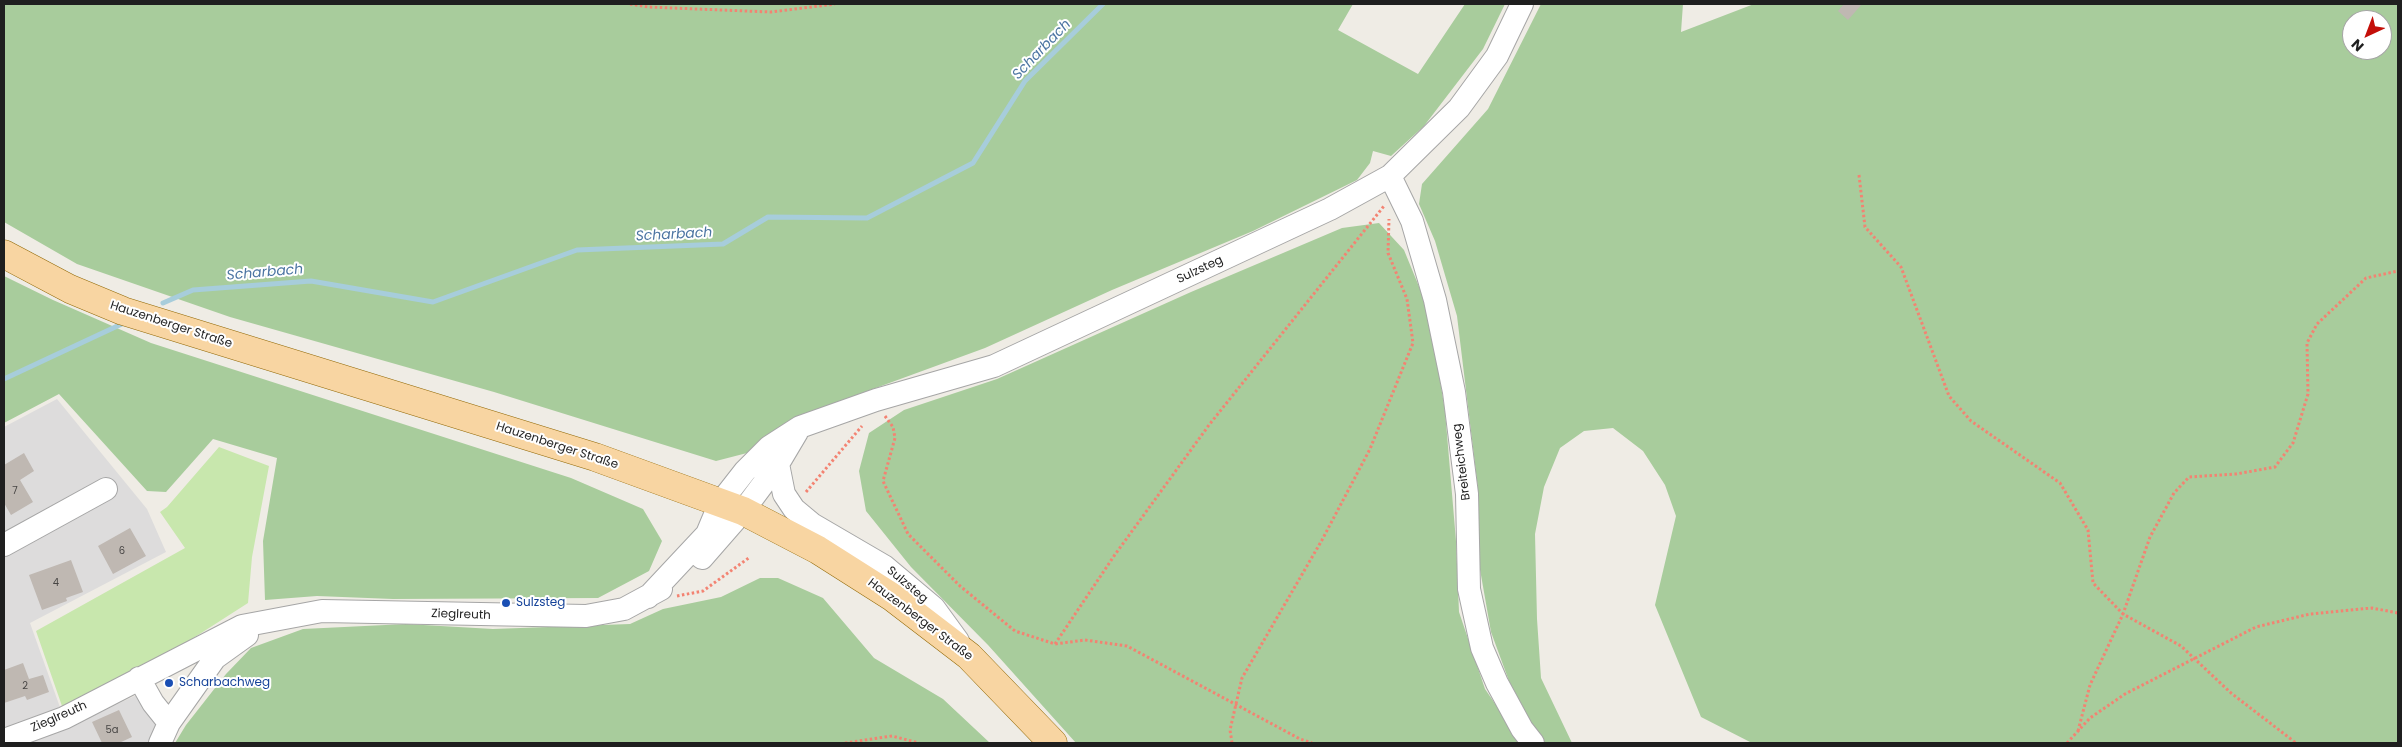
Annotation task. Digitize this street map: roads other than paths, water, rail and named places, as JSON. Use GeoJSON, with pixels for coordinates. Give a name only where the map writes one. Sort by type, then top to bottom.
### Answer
{"type":"FeatureCollection","features":[{"type":"Feature","properties":{"kind":"main road","name":"Hauzenberger Straße"},"geometry":{"type":"LineString","coordinates":[[4,254],[70,289],[123,311],[595,457],[732,507],[818,550],[892,597],[970,656],[1053,743]]}},
{"type":"Feature","properties":{"kind":"street","name":"Sulzsteg"},"geometry":{"type":"LineString","coordinates":[[732,507],[745,470],[769,448],[800,427],[876,400],[994,366],[1330,209],[1390,176],[1459,108],[1497,56],[1522,4]]}},
{"type":"Feature","properties":{"kind":"street","name":"Breiteichweg"},"geometry":{"type":"LineString","coordinates":[[1390,176],[1412,221],[1435,300],[1454,392],[1467,494],[1469,589],[1482,648],[1497,683],[1522,729],[1533,743]]}},
{"type":"Feature","properties":{"kind":"street"},"geometry":{"type":"LineString","coordinates":[[732,507],[778,464],[800,427]]}},
{"type":"Feature","properties":{"kind":"street","name":"Sulzsteg"},"geometry":{"type":"LineString","coordinates":[[778,464],[784,494],[794,510],[812,524],[884,566],[934,608],[970,656]]}},
{"type":"Feature","properties":{"kind":"street"},"geometry":{"type":"LineString","coordinates":[[4,545],[106,489]]}},
{"type":"Feature","properties":{"kind":"street","name":"Zieglreuth"},"geometry":{"type":"LineString","coordinates":[[4,740],[64,718],[242,626],[270,620],[322,612],[586,616],[624,609],[648,597],[732,507]]}},
{"type":"Feature","properties":{"kind":"street","name":"Zieglreuth"},"geometry":{"type":"LineString","coordinates":[[160,743],[169,723],[216,658],[270,620]]}},
{"type":"Feature","properties":{"kind":"street"},"geometry":{"type":"LineString","coordinates":[[139,678],[153,703],[169,723]]}},
{"type":"Feature","properties":{"kind":"waterway","name":"Scharbach"},"geometry":{"type":"LineString","coordinates":[[163,303],[193,290],[311,281],[433,302],[577,250],[723,244],[768,217],[867,218],[973,163],[1025,81],[1103,4]]}},
{"type":"Feature","properties":{"kind":"waterway","name":"Scharbach"},"geometry":{"type":"LineString","coordinates":[[4,379],[126,322]]}},
{"type":"Feature","properties":{"kind":"place","name":"Sulzsteg"},"geometry":{"type":"Point","coordinates":[506,603]}},
{"type":"Feature","properties":{"kind":"place","name":"Scharbachweg"},"geometry":{"type":"Point","coordinates":[169,683]}}]}
